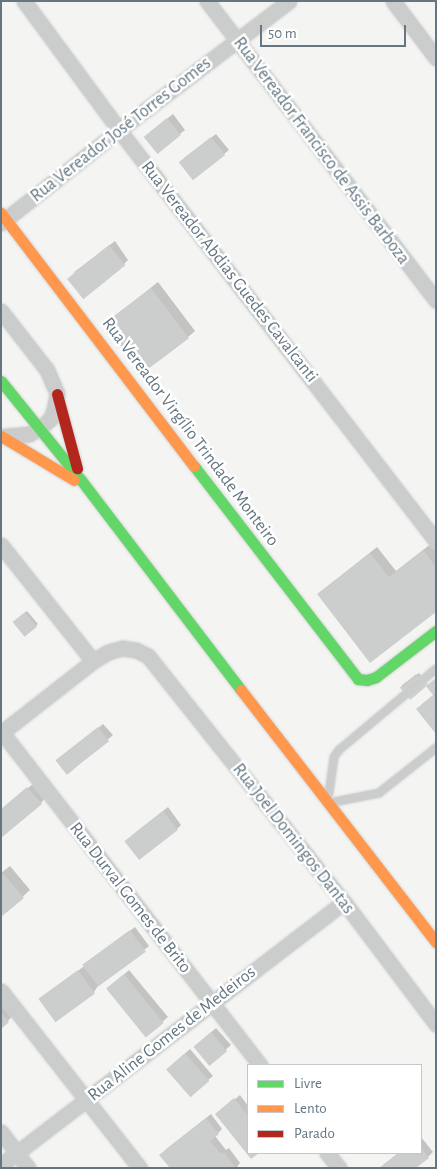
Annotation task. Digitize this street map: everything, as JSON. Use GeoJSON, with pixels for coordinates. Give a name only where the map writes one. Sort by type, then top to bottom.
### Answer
{"type":"FeatureCollection","features":[{"type":"Feature","properties":{"kind":"main road","name":"Rua Vereador Virgílio Trindade Monteiro"},"geometry":{"type":"LineString","coordinates":[[3,219],[350,672],[358,679],[367,680],[376,677],[436,631]]}},
{"type":"Feature","properties":{"kind":"main road"},"geometry":{"type":"LineString","coordinates":[[1,381],[40,428],[436,942]]}},
{"type":"Feature","properties":{"kind":"main road"},"geometry":{"type":"LineString","coordinates":[[57,394],[83,484]]}},
{"type":"Feature","properties":{"kind":"main road"},"geometry":{"type":"LineString","coordinates":[[1,436],[83,484]]}},
{"type":"Feature","properties":{"kind":"street","name":"Rua Vereador Abdias Guedes Cavalcanti"},"geometry":{"type":"LineString","coordinates":[[24,1],[119,130],[436,541]]}},
{"type":"Feature","properties":{"kind":"street","name":"Rua Vereador Francisco de Assis Barboza"},"geometry":{"type":"LineString","coordinates":[[207,1],[436,300]]}},
{"type":"Feature","properties":{"kind":"street","name":"Rua Vereador José Torres Gomes"},"geometry":{"type":"LineString","coordinates":[[3,219],[289,1]]}},
{"type":"Feature","properties":{"kind":"street"},"geometry":{"type":"LineString","coordinates":[[393,1],[436,58]]}},
{"type":"Feature","properties":{"kind":"street"},"geometry":{"type":"LineString","coordinates":[[1,311],[38,357],[54,383],[57,394],[50,420],[40,428],[29,434],[1,436]]}},
{"type":"Feature","properties":{"kind":"street"},"geometry":{"type":"LineString","coordinates":[[1,546],[93,661],[2,732]]}},
{"type":"Feature","properties":{"kind":"street","name":"Rua Joel Domingos Dantas"},"geometry":{"type":"LineString","coordinates":[[93,661],[108,652],[122,648],[136,650],[148,656],[344,902],[436,1024]]}},
{"type":"Feature","properties":{"kind":"street","name":"Rua Durval Gomes de Brito"},"geometry":{"type":"LineString","coordinates":[[2,732],[259,1064]]}},
{"type":"Feature","properties":{"kind":"street","name":"Rua Aline Gomes de Medeiros"},"geometry":{"type":"LineString","coordinates":[[1,1166],[344,902]]}},
{"type":"Feature","properties":{"kind":"street"},"geometry":{"type":"LineString","coordinates":[[1,991],[140,1168]]}},
{"type":"Feature","properties":{"kind":"street"},"geometry":{"type":"LineString","coordinates":[[1,1132],[28,1168]]}},
{"type":"Feature","properties":{"kind":"street"},"geometry":{"type":"LineString","coordinates":[[329,1154],[339,1168]]}},
{"type":"Feature","properties":{"kind":"lane"},"geometry":{"type":"LineString","coordinates":[[436,670],[334,757],[328,803],[378,793],[436,748]]}},
{"type":"Feature","properties":{"kind":"building"},"geometry":{"type":"Polygon","coordinates":[[[167,118],[181,135],[158,154],[144,137],[167,118]]]}},
{"type":"Feature","properties":{"kind":"building"},"geometry":{"type":"Polygon","coordinates":[[[211,137],[225,155],[193,180],[179,162],[211,137]]]}},
{"type":"Feature","properties":{"kind":"building"},"geometry":{"type":"Polygon","coordinates":[[[109,245],[125,265],[83,299],[67,279],[109,245]]]}},
{"type":"Feature","properties":{"kind":"building"},"geometry":{"type":"Polygon","coordinates":[[[151,288],[189,338],[142,374],[104,324],[151,288]]]}},
{"type":"Feature","properties":{"kind":"building"},"geometry":{"type":"Polygon","coordinates":[[[423,550],[436,567],[436,612],[370,663],[317,594],[370,553],[389,577],[423,550]]]}},
{"type":"Feature","properties":{"kind":"building"},"geometry":{"type":"Polygon","coordinates":[[[25,612],[37,627],[25,637],[13,622],[25,612]]]}},
{"type":"Feature","properties":{"kind":"building"},"geometry":{"type":"Polygon","coordinates":[[[416,674],[426,686],[410,700],[400,687],[416,674]]]}},
{"type":"Feature","properties":{"kind":"building"},"geometry":{"type":"Polygon","coordinates":[[[436,678],[436,693],[433,695],[426,686],[436,678]]]}},
{"type":"Feature","properties":{"kind":"building"},"geometry":{"type":"Polygon","coordinates":[[[433,695],[436,699],[436,734],[416,709],[433,695]]]}},
{"type":"Feature","properties":{"kind":"building"},"geometry":{"type":"Polygon","coordinates":[[[98,727],[109,741],[67,774],[55,760],[98,727]]]}},
{"type":"Feature","properties":{"kind":"building"},"geometry":{"type":"Polygon","coordinates":[[[27,787],[42,804],[1,838],[1,809],[27,787]]]}},
{"type":"Feature","properties":{"kind":"building"},"geometry":{"type":"Polygon","coordinates":[[[163,811],[178,830],[139,860],[124,841],[163,811]]]}},
{"type":"Feature","properties":{"kind":"building"},"geometry":{"type":"Polygon","coordinates":[[[1,871],[24,898],[1,917],[1,871]]]}},
{"type":"Feature","properties":{"kind":"building"},"geometry":{"type":"Polygon","coordinates":[[[130,930],[146,952],[98,987],[82,965],[130,930]]]}},
{"type":"Feature","properties":{"kind":"building"},"geometry":{"type":"Polygon","coordinates":[[[78,970],[95,993],[55,1022],[38,999],[78,970]]]}},
{"type":"Feature","properties":{"kind":"building"},"geometry":{"type":"Polygon","coordinates":[[[124,974],[164,1023],[146,1037],[106,988],[124,974]]]}},
{"type":"Feature","properties":{"kind":"building"},"geometry":{"type":"Polygon","coordinates":[[[1,1012],[9,1022],[1,1029],[1,1012]]]}},
{"type":"Feature","properties":{"kind":"building"},"geometry":{"type":"Polygon","coordinates":[[[211,1032],[227,1051],[209,1066],[193,1047],[211,1032]]]}},
{"type":"Feature","properties":{"kind":"building"},"geometry":{"type":"Polygon","coordinates":[[[185,1053],[209,1081],[190,1097],[166,1069],[185,1053]]]}},
{"type":"Feature","properties":{"kind":"building"},"geometry":{"type":"Polygon","coordinates":[[[234,1098],[247,1115],[247,1154],[215,1114],[234,1098]]]}},
{"type":"Feature","properties":{"kind":"building"},"geometry":{"type":"Polygon","coordinates":[[[206,1118],[219,1134],[210,1141],[221,1154],[224,1152],[236,1168],[170,1168],[159,1155],[206,1118]]]}},
{"type":"Feature","properties":{"kind":"building"},"geometry":{"type":"Polygon","coordinates":[[[422,1148],[429,1158],[416,1168],[379,1168],[397,1154],[422,1154],[422,1148]]]}},
{"type":"Feature","properties":{"kind":"building"},"geometry":{"type":"Polygon","coordinates":[[[247,1154],[258,1154],[251,1159],[247,1154]]]}},
{"type":"Feature","properties":{"kind":"traffic: fast"},"geometry":{"type":"LineString","coordinates":[[1,381],[81,480],[241,690]]}},
{"type":"Feature","properties":{"kind":"traffic: fast"},"geometry":{"type":"LineString","coordinates":[[194,466],[358,679],[367,680],[376,677],[436,631]]}},
{"type":"Feature","properties":{"kind":"traffic: slow"},"geometry":{"type":"LineString","coordinates":[[1,213],[194,466]]}},
{"type":"Feature","properties":{"kind":"traffic: slow"},"geometry":{"type":"LineString","coordinates":[[1,436],[74,480]]}},
{"type":"Feature","properties":{"kind":"traffic: slow"},"geometry":{"type":"LineString","coordinates":[[241,690],[436,942]]}},
{"type":"Feature","properties":{"kind":"traffic: jam"},"geometry":{"type":"LineString","coordinates":[[57,394],[77,468]]}}]}
